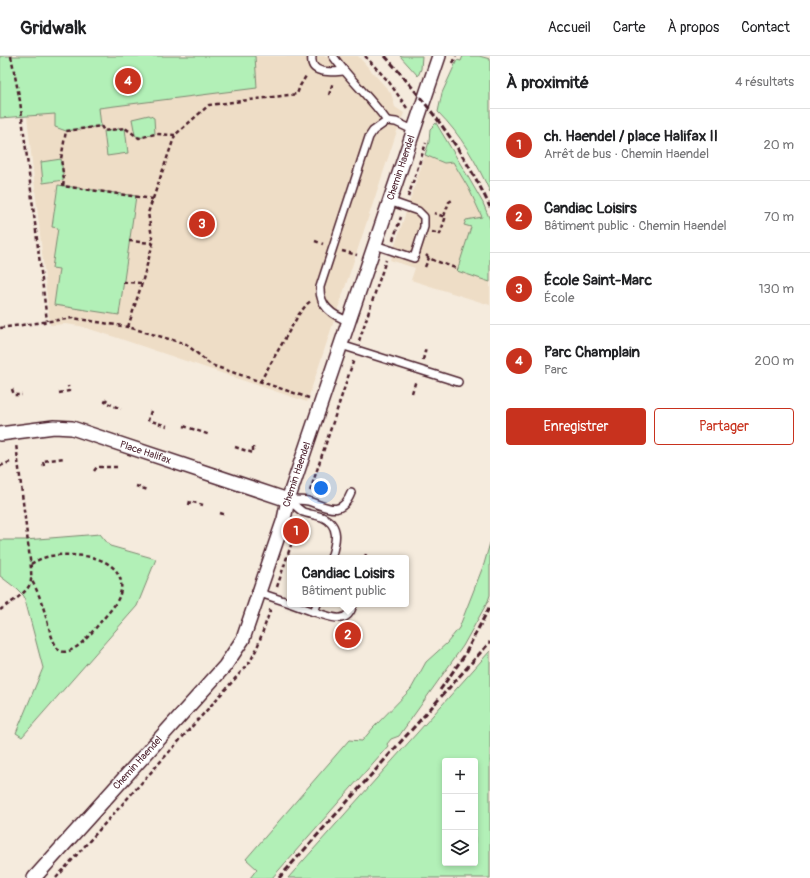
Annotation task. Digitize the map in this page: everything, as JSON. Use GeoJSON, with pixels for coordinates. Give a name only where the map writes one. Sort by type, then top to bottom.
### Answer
{"type":"FeatureCollection","features":[{"type":"Feature","properties":{"kind":"street","name":"Chemin Haendel"},"geometry":{"type":"LineString","coordinates":[[34,878],[233,656],[243,639],[260,593],[284,519],[288,500],[439,56]]}},
{"type":"Feature","properties":{"kind":"street","name":"Place Halifax"},"geometry":{"type":"LineString","coordinates":[[0,434],[54,427],[72,428],[288,500]]}},
{"type":"Feature","properties":{"kind":"lane"},"geometry":{"type":"LineString","coordinates":[[312,56],[312,64],[319,70],[343,71]]}},
{"type":"Feature","properties":{"kind":"lane"},"geometry":{"type":"LineString","coordinates":[[333,56],[343,71],[379,109],[387,121]]}},
{"type":"Feature","properties":{"kind":"lane"},"geometry":{"type":"LineString","coordinates":[[349,321],[337,318],[330,312],[320,294],[320,287],[370,137],[373,132],[387,121],[396,122],[414,130]]}},
{"type":"Feature","properties":{"kind":"lane"},"geometry":{"type":"LineString","coordinates":[[375,245],[414,258],[424,228],[424,217],[418,211],[389,201]]}},
{"type":"Feature","properties":{"kind":"lane"},"geometry":{"type":"LineString","coordinates":[[341,345],[458,382]]}},
{"type":"Feature","properties":{"kind":"lane"},"geometry":{"type":"LineString","coordinates":[[288,500],[306,501],[336,509],[340,508],[346,503],[350,493]]}},
{"type":"Feature","properties":{"kind":"lane"},"geometry":{"type":"LineString","coordinates":[[288,500],[302,511],[331,522],[336,534],[332,555]]}},
{"type":"Feature","properties":{"kind":"lane"},"geometry":{"type":"LineString","coordinates":[[260,593],[287,603]]}},
{"type":"Feature","properties":{"kind":"lane"},"geometry":{"type":"LineString","coordinates":[[300,607],[336,619],[342,618],[349,613],[352,607]]}},
{"type":"Feature","properties":{"kind":"lane"},"geometry":{"type":"LineString","coordinates":[[314,612],[316,607]]}},
{"type":"Feature","properties":{"kind":"path"},"geometry":{"type":"LineString","coordinates":[[10,56],[20,101],[47,321]]}},
{"type":"Feature","properties":{"kind":"path"},"geometry":{"type":"LineString","coordinates":[[365,56],[389,82],[408,110]]}},
{"type":"Feature","properties":{"kind":"path"},"geometry":{"type":"LineString","coordinates":[[128,327],[153,243],[148,213],[175,135],[209,105],[297,94],[306,76]]}},
{"type":"Feature","properties":{"kind":"path"},"geometry":{"type":"LineString","coordinates":[[329,95],[334,79]]}},
{"type":"Feature","properties":{"kind":"path"},"geometry":{"type":"LineString","coordinates":[[153,199],[63,186],[64,180],[61,159],[66,131],[101,126],[104,131],[125,128],[139,138],[156,134],[175,135]]}},
{"type":"Feature","properties":{"kind":"path","name":"Chemin Haendel"},"geometry":{"type":"LineString","coordinates":[[406,202],[422,154]]}},
{"type":"Feature","properties":{"kind":"path"},"geometry":{"type":"LineString","coordinates":[[444,216],[449,202],[454,199]]}},
{"type":"Feature","properties":{"kind":"path","name":"Chemin Haendel"},"geometry":{"type":"LineString","coordinates":[[393,242],[403,213]]}},
{"type":"Feature","properties":{"kind":"path"},"geometry":{"type":"LineString","coordinates":[[430,238],[432,232]]}},
{"type":"Feature","properties":{"kind":"path"},"geometry":{"type":"LineString","coordinates":[[129,241],[153,243]]}},
{"type":"Feature","properties":{"kind":"path"},"geometry":{"type":"LineString","coordinates":[[316,241],[326,245]]}},
{"type":"Feature","properties":{"kind":"path"},"geometry":{"type":"LineString","coordinates":[[338,249],[358,255]]}},
{"type":"Feature","properties":{"kind":"path"},"geometry":{"type":"LineString","coordinates":[[426,252],[426,256],[429,258],[458,269]]}},
{"type":"Feature","properties":{"kind":"path"},"geometry":{"type":"LineString","coordinates":[[425,267],[429,258]]}},
{"type":"Feature","properties":{"kind":"path"},"geometry":{"type":"LineString","coordinates":[[359,341],[387,259]]}},
{"type":"Feature","properties":{"kind":"path"},"geometry":{"type":"LineString","coordinates":[[123,282],[142,283]]}},
{"type":"Feature","properties":{"kind":"path"},"geometry":{"type":"LineString","coordinates":[[260,382],[299,314],[314,298]]}},
{"type":"Feature","properties":{"kind":"path"},"geometry":{"type":"LineString","coordinates":[[0,328],[73,318],[128,327],[186,344],[211,364],[313,400]]}},
{"type":"Feature","properties":{"kind":"path","name":"Chemin Haendel"},"geometry":{"type":"LineString","coordinates":[[310,491],[354,358]]}},
{"type":"Feature","properties":{"kind":"path"},"geometry":{"type":"LineString","coordinates":[[59,393],[69,391],[68,386]]}},
{"type":"Feature","properties":{"kind":"path"},"geometry":{"type":"LineString","coordinates":[[12,389],[14,395],[22,395]]}},
{"type":"Feature","properties":{"kind":"path"},"geometry":{"type":"LineString","coordinates":[[107,399],[105,402],[122,409]]}},
{"type":"Feature","properties":{"kind":"path"},"geometry":{"type":"LineString","coordinates":[[151,411],[148,420],[166,426]]}},
{"type":"Feature","properties":{"kind":"path"},"geometry":{"type":"LineString","coordinates":[[184,426],[210,435]]}},
{"type":"Feature","properties":{"kind":"path"},"geometry":{"type":"LineString","coordinates":[[0,610],[25,591],[30,585],[31,579],[31,564],[15,440]]}},
{"type":"Feature","properties":{"kind":"path"},"geometry":{"type":"LineString","coordinates":[[235,447],[253,453],[253,447]]}},
{"type":"Feature","properties":{"kind":"path"},"geometry":{"type":"LineString","coordinates":[[44,466],[43,461],[64,458]]}},
{"type":"Feature","properties":{"kind":"path"},"geometry":{"type":"LineString","coordinates":[[0,466],[10,462]]}},
{"type":"Feature","properties":{"kind":"path"},"geometry":{"type":"LineString","coordinates":[[94,472],[97,467],[118,467]]}},
{"type":"Feature","properties":{"kind":"path"},"geometry":{"type":"LineString","coordinates":[[136,486],[148,490]]}},
{"type":"Feature","properties":{"kind":"path"},"geometry":{"type":"LineString","coordinates":[[189,505],[190,501],[203,505]]}},
{"type":"Feature","properties":{"kind":"path"},"geometry":{"type":"LineString","coordinates":[[220,512],[226,514]]}},
{"type":"Feature","properties":{"kind":"path"},"geometry":{"type":"LineString","coordinates":[[288,555],[294,538]]}},
{"type":"Feature","properties":{"kind":"path"},"geometry":{"type":"LineString","coordinates":[[31,564],[40,558],[51,555],[66,554],[88,556],[113,566],[118,573],[121,583],[120,594],[114,605],[86,640],[73,649],[65,652],[60,651],[55,645],[43,606],[31,579]]}},
{"type":"Feature","properties":{"kind":"path"},"geometry":{"type":"LineString","coordinates":[[277,590],[287,559]]}},
{"type":"Feature","properties":{"kind":"shaded area"},"geometry":{"type":"Polygon","coordinates":[[[255,56],[358,56],[391,93],[395,107],[404,113],[307,402],[80,326],[65,324],[50,325],[27,116],[257,87],[255,56]]]}},
{"type":"Feature","properties":{"kind":"shaded area"},"geometry":{"type":"Polygon","coordinates":[[[425,155],[444,163],[453,162],[469,189],[483,218],[490,238],[490,305],[411,280],[415,268],[390,260],[425,155]]]}},
{"type":"Feature","properties":{"kind":"green space"},"geometry":{"type":"Polygon","coordinates":[[[0,56],[255,56],[257,88],[99,108],[101,126],[66,131],[55,127],[55,114],[0,118],[0,56]]]}},
{"type":"Feature","properties":{"kind":"green space"},"geometry":{"type":"Polygon","coordinates":[[[400,56],[422,56],[421,69],[418,76],[400,56]]]}},
{"type":"Feature","properties":{"kind":"green space"},"geometry":{"type":"Polygon","coordinates":[[[463,56],[479,56],[490,59],[490,192],[480,170],[468,150],[454,130],[438,112],[442,93],[457,60],[461,61],[463,56]]]}},
{"type":"Feature","properties":{"kind":"green space"},"geometry":{"type":"Polygon","coordinates":[[[149,115],[154,118],[155,134],[139,138],[135,135],[132,119],[149,115]]]}},
{"type":"Feature","properties":{"kind":"green space"},"geometry":{"type":"Polygon","coordinates":[[[436,123],[483,203],[490,220],[490,282],[457,271],[471,227],[464,225],[466,220],[482,217],[469,189],[453,162],[444,163],[425,155],[429,142],[430,129],[436,123]]]}},
{"type":"Feature","properties":{"kind":"green space"},"geometry":{"type":"Polygon","coordinates":[[[125,128],[128,153],[107,156],[104,131],[125,128]]]}},
{"type":"Feature","properties":{"kind":"green space"},"geometry":{"type":"Polygon","coordinates":[[[61,159],[64,180],[43,183],[41,162],[61,159]]]}},
{"type":"Feature","properties":{"kind":"green space"},"geometry":{"type":"Polygon","coordinates":[[[58,185],[136,196],[119,315],[54,305],[59,269],[52,268],[58,228],[52,227],[58,185]]]}},
{"type":"Feature","properties":{"kind":"green space"},"geometry":{"type":"Polygon","coordinates":[[[100,534],[110,546],[156,559],[137,606],[22,737],[16,733],[43,668],[24,596],[0,576],[0,540],[25,540],[100,534]]]}},
{"type":"Feature","properties":{"kind":"green space"},"geometry":{"type":"Polygon","coordinates":[[[490,543],[490,595],[488,601],[463,646],[399,736],[391,739],[387,744],[388,746],[272,878],[250,878],[257,869],[246,859],[349,740],[362,741],[411,689],[426,662],[447,643],[459,628],[484,564],[490,543]]]}},
{"type":"Feature","properties":{"kind":"green space"},"geometry":{"type":"Polygon","coordinates":[[[490,651],[490,878],[288,878],[490,651]]]}},
{"type":"Feature","properties":{"kind":"railway"},"geometry":{"type":"LineString","coordinates":[[385,56],[443,127],[480,186],[490,207]]}},
{"type":"Feature","properties":{"kind":"railway"},"geometry":{"type":"LineString","coordinates":[[440,690],[464,656],[490,606]]}},
{"type":"Feature","properties":{"kind":"railway"},"geometry":{"type":"LineString","coordinates":[[279,878],[490,642]]}},
{"type":"Feature","properties":{"kind":"place","name":"Parc Champlain"},"geometry":{"type":"Point","coordinates":[128,81]}},
{"type":"Feature","properties":{"kind":"place","name":"École Saint-Marc"},"geometry":{"type":"Point","coordinates":[202,224]}},
{"type":"Feature","properties":{"kind":"place","name":"ch. Haendel / place Halifax II"},"geometry":{"type":"Point","coordinates":[296,531]}},
{"type":"Feature","properties":{"kind":"place","name":"Candiac Loisirs"},"geometry":{"type":"Point","coordinates":[348,635]}}]}
